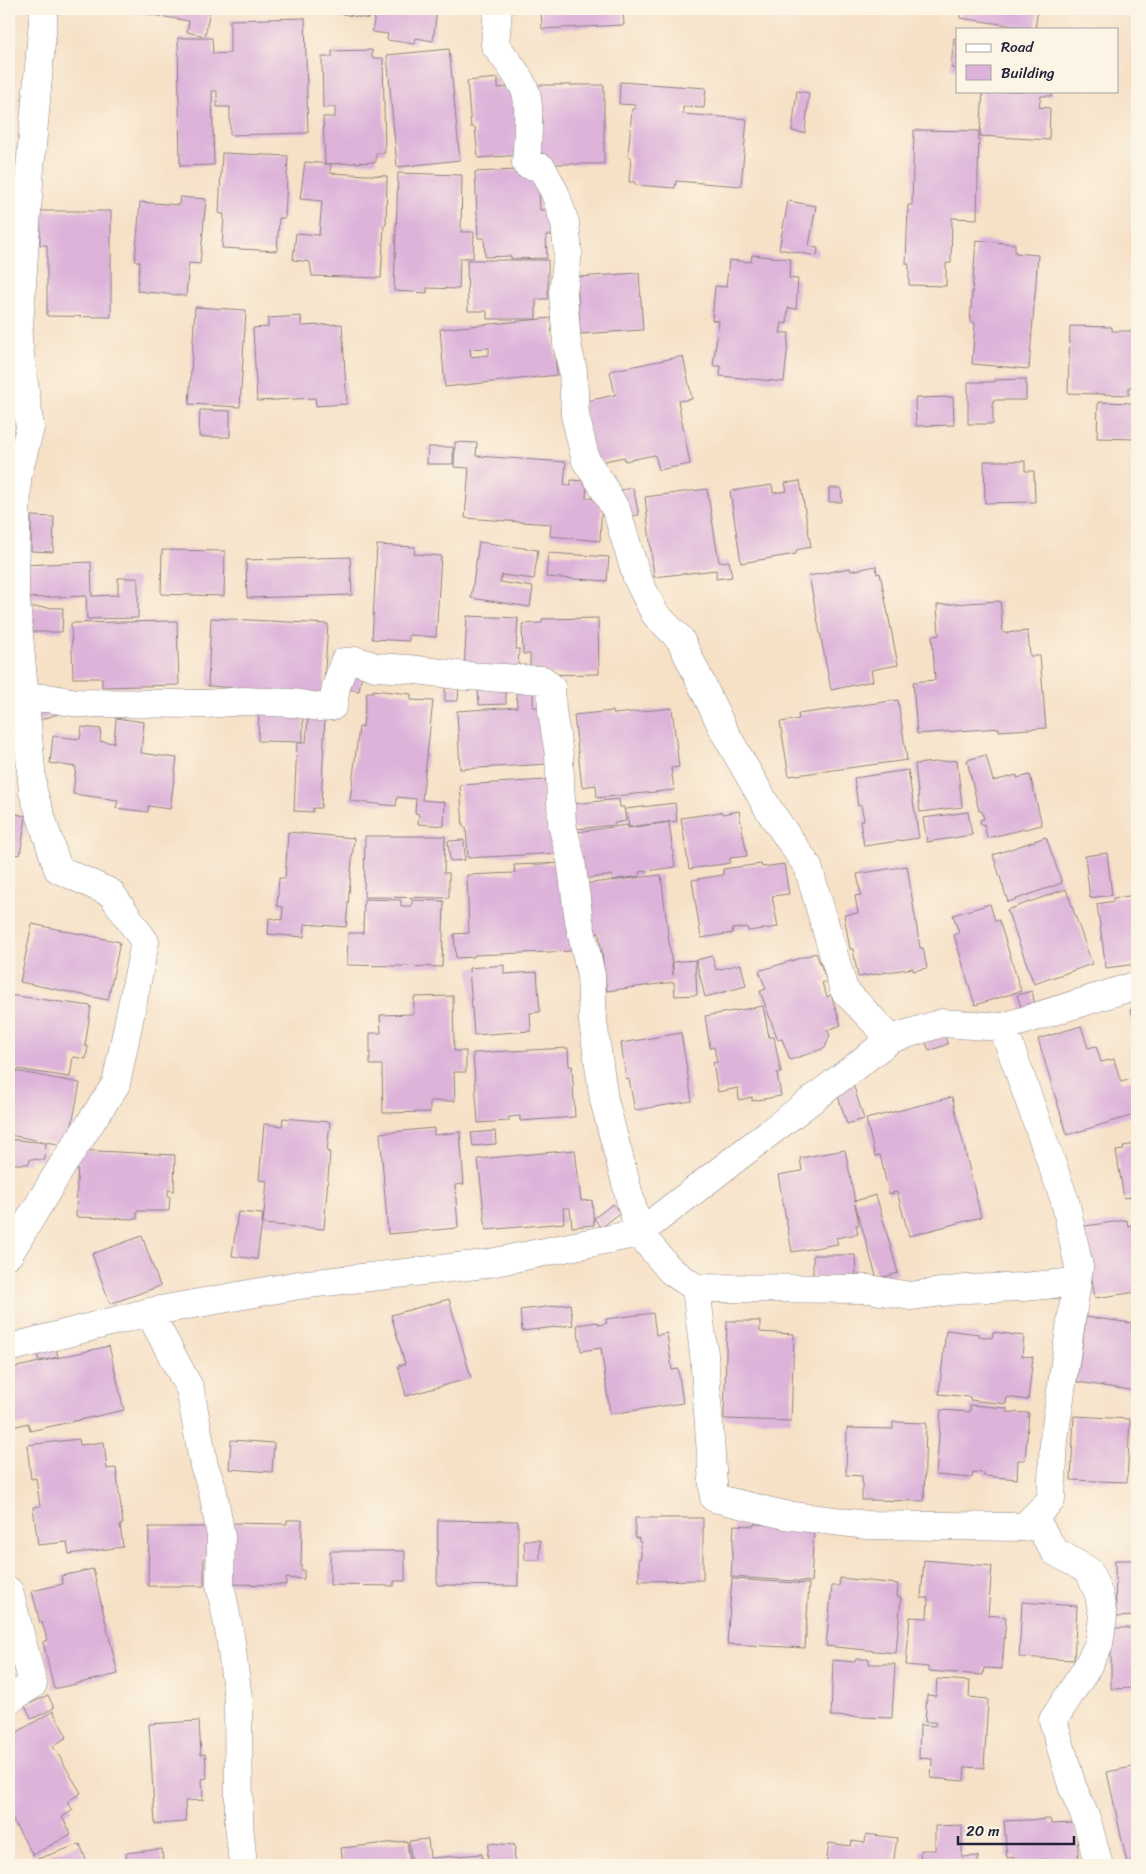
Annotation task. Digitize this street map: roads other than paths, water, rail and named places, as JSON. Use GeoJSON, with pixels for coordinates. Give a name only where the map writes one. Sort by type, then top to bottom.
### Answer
{"type":"FeatureCollection","features":[{"type":"Feature","properties":{"kind":"street"},"geometry":{"type":"LineString","coordinates":[[9,1254],[62,1166],[116,1084],[145,942],[111,893],[58,869],[33,792],[15,590],[13,477],[30,428],[18,340],[44,9]]}},
{"type":"Feature","properties":{"kind":"street"},"geometry":{"type":"LineString","coordinates":[[498,9],[495,45],[516,73],[526,92],[528,133],[526,164],[542,168],[555,193],[565,223],[568,253],[563,293],[566,336],[573,371],[575,415],[586,461],[617,512],[637,578],[656,614],[680,639],[725,733],[769,810],[808,868],[844,990],[891,1039]]}},
{"type":"Feature","properties":{"kind":"street"},"geometry":{"type":"LineString","coordinates":[[25,698],[47,698],[78,703],[206,704],[243,701],[294,703],[319,707],[333,706],[336,687],[344,662],[358,662],[376,667],[409,668],[490,678],[543,680],[551,687],[558,755],[562,824],[571,860],[579,921],[591,975],[593,1022],[604,1100],[639,1233],[671,1271],[696,1288],[869,1289],[910,1296],[966,1289],[1022,1287],[1076,1282]]}},
{"type":"Feature","properties":{"kind":"street"},"geometry":{"type":"LineString","coordinates":[[9,1348],[150,1312],[299,1285],[485,1264],[639,1233],[891,1039],[942,1023],[1002,1027],[1137,985]]}},
{"type":"Feature","properties":{"kind":"street"},"geometry":{"type":"LineString","coordinates":[[696,1288],[704,1354],[714,1498],[785,1514],[867,1525],[1024,1527],[1051,1500],[1054,1439],[1079,1266],[1065,1201],[1002,1027]]}},
{"type":"Feature","properties":{"kind":"street"},"geometry":{"type":"LineString","coordinates":[[150,1312],[190,1389],[204,1466],[212,1487],[221,1536],[220,1584],[230,1635],[238,1698],[239,1824],[243,1865]]}},
{"type":"Feature","properties":{"kind":"street"},"geometry":{"type":"LineString","coordinates":[[1034,1517],[1054,1551],[1089,1571],[1100,1595],[1103,1616],[1099,1644],[1085,1671],[1053,1720],[1072,1786],[1087,1821],[1099,1865]]}},
{"type":"Feature","properties":{"kind":"street"},"geometry":{"type":"LineString","coordinates":[[9,1591],[33,1684],[9,1700]]}}]}
